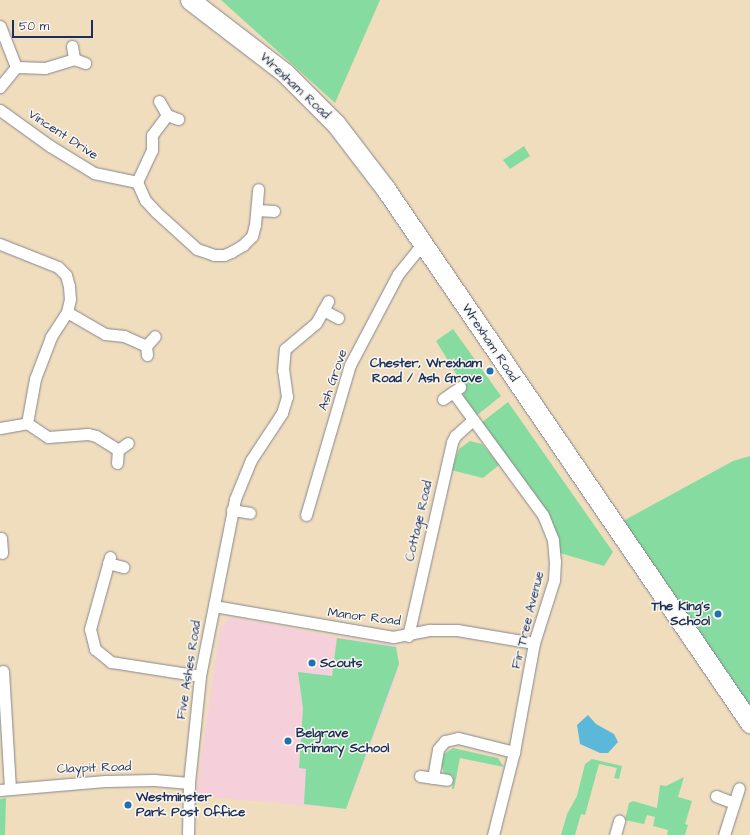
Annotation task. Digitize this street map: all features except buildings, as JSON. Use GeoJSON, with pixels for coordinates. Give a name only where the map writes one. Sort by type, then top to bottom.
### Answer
{"type":"FeatureCollection","features":[{"type":"Feature","properties":{"kind":"highway","name":"Wrexham Road"},"geometry":{"type":"LineString","coordinates":[[190,0],[285,73],[310,96],[336,124],[384,188],[750,723]]}},
{"type":"Feature","properties":{"kind":"street"},"geometry":{"type":"LineString","coordinates":[[0,26],[16,66]]}},
{"type":"Feature","properties":{"kind":"street"},"geometry":{"type":"LineString","coordinates":[[72,46],[74,59]]}},
{"type":"Feature","properties":{"kind":"street"},"geometry":{"type":"LineString","coordinates":[[16,66],[45,68],[74,59],[85,62]]}},
{"type":"Feature","properties":{"kind":"street"},"geometry":{"type":"LineString","coordinates":[[0,87],[16,66]]}},
{"type":"Feature","properties":{"kind":"street"},"geometry":{"type":"LineString","coordinates":[[159,101],[167,115],[178,119]]}},
{"type":"Feature","properties":{"kind":"street","name":"Vincent Drive"},"geometry":{"type":"LineString","coordinates":[[0,110],[50,146],[94,172],[136,182]]}},
{"type":"Feature","properties":{"kind":"street"},"geometry":{"type":"LineString","coordinates":[[167,115],[152,134],[152,150],[136,182],[145,200],[156,212],[197,248],[214,255],[224,255],[243,246],[252,236],[257,210],[258,189]]}},
{"type":"Feature","properties":{"kind":"street"},"geometry":{"type":"LineString","coordinates":[[257,210],[274,211]]}},
{"type":"Feature","properties":{"kind":"street"},"geometry":{"type":"LineString","coordinates":[[0,244],[58,267],[66,275],[69,286],[70,299],[67,312],[42,355],[35,379],[27,423]]}},
{"type":"Feature","properties":{"kind":"street","name":"Ash Grove"},"geometry":{"type":"LineString","coordinates":[[306,515],[350,365],[398,274],[422,244]]}},
{"type":"Feature","properties":{"kind":"street","name":"Five Ashes Road"},"geometry":{"type":"LineString","coordinates":[[188,835],[189,783],[200,676],[232,510],[251,460],[282,413],[286,397],[283,370],[285,349],[316,323],[325,306],[338,318]]}},
{"type":"Feature","properties":{"kind":"street"},"geometry":{"type":"LineString","coordinates":[[67,312],[105,334],[124,336],[147,350],[155,336]]}},
{"type":"Feature","properties":{"kind":"street","name":"Fir Tree Avenue"},"geometry":{"type":"LineString","coordinates":[[443,398],[456,389],[473,420],[543,515],[553,540],[554,580],[534,643],[514,752],[493,835]]}},
{"type":"Feature","properties":{"kind":"street","name":"Cottage Road"},"geometry":{"type":"LineString","coordinates":[[408,636],[452,442],[455,436],[473,420]]}},
{"type":"Feature","properties":{"kind":"street"},"geometry":{"type":"LineString","coordinates":[[0,428],[27,423],[48,437],[96,436],[118,450]]}},
{"type":"Feature","properties":{"kind":"street"},"geometry":{"type":"LineString","coordinates":[[118,450],[128,443]]}},
{"type":"Feature","properties":{"kind":"street"},"geometry":{"type":"LineString","coordinates":[[117,463],[118,450]]}},
{"type":"Feature","properties":{"kind":"street"},"geometry":{"type":"LineString","coordinates":[[232,510],[250,513]]}},
{"type":"Feature","properties":{"kind":"street"},"geometry":{"type":"LineString","coordinates":[[2,553],[4,538]]}},
{"type":"Feature","properties":{"kind":"street"},"geometry":{"type":"LineString","coordinates":[[124,567],[109,560],[90,629],[95,649],[111,662],[200,676]]}},
{"type":"Feature","properties":{"kind":"street","name":"Manor Road"},"geometry":{"type":"LineString","coordinates":[[214,606],[349,631],[393,637],[408,636],[430,630],[457,630],[534,643]]}},
{"type":"Feature","properties":{"kind":"street"},"geometry":{"type":"LineString","coordinates":[[2,671],[5,789]]}},
{"type":"Feature","properties":{"kind":"street"},"geometry":{"type":"LineString","coordinates":[[433,778],[438,748],[445,741],[458,738],[514,752]]}},
{"type":"Feature","properties":{"kind":"street"},"geometry":{"type":"LineString","coordinates":[[420,776],[448,780]]}},
{"type":"Feature","properties":{"kind":"street","name":"Claypit Road"},"geometry":{"type":"LineString","coordinates":[[5,789],[112,781],[154,780],[189,783]]}},
{"type":"Feature","properties":{"kind":"street"},"geometry":{"type":"LineString","coordinates":[[724,835],[739,788]]}},
{"type":"Feature","properties":{"kind":"street"},"geometry":{"type":"LineString","coordinates":[[716,796],[734,803]]}},
{"type":"Feature","properties":{"kind":"street"},"geometry":{"type":"LineString","coordinates":[[616,835],[619,821]]}},
{"type":"Feature","properties":{"kind":"shaded area","name":"Belgrave Primary School"},"geometry":{"type":"Polygon","coordinates":[[[231,617],[338,637],[396,645],[399,664],[393,687],[346,809],[196,796],[220,628],[231,617]]]}},
{"type":"Feature","properties":{"kind":"green space"},"geometry":{"type":"Polygon","coordinates":[[[221,0],[380,0],[335,103],[221,0]]]}},
{"type":"Feature","properties":{"kind":"green space"},"geometry":{"type":"Polygon","coordinates":[[[524,146],[530,156],[510,169],[503,160],[524,146]]]}},
{"type":"Feature","properties":{"kind":"green space"},"geometry":{"type":"Polygon","coordinates":[[[453,329],[501,396],[476,416],[462,397],[465,392],[463,385],[436,341],[453,329]]]}},
{"type":"Feature","properties":{"kind":"green space"},"geometry":{"type":"Polygon","coordinates":[[[508,402],[613,552],[604,566],[560,553],[555,534],[481,423],[508,402]]]}},
{"type":"Feature","properties":{"kind":"green space"},"geometry":{"type":"Polygon","coordinates":[[[470,441],[482,444],[499,465],[483,478],[451,470],[459,449],[470,441]]]}},
{"type":"Feature","properties":{"kind":"green space","name":"The King's School"},"geometry":{"type":"Polygon","coordinates":[[[750,456],[750,708],[623,521],[733,461],[750,456]]]}},
{"type":"Feature","properties":{"kind":"green space"},"geometry":{"type":"Polygon","coordinates":[[[337,638],[396,647],[399,664],[346,809],[304,804],[306,769],[299,768],[303,708],[298,672],[332,676],[337,638]]]}},
{"type":"Feature","properties":{"kind":"green space"},"geometry":{"type":"Polygon","coordinates":[[[453,748],[498,758],[504,767],[460,758],[454,789],[452,789],[453,776],[444,773],[441,764],[444,754],[453,748]]]}},
{"type":"Feature","properties":{"kind":"green space"},"geometry":{"type":"Polygon","coordinates":[[[592,759],[622,766],[619,779],[614,778],[617,768],[599,764],[585,815],[581,814],[575,835],[561,835],[567,814],[577,796],[585,764],[592,759]]]}},
{"type":"Feature","properties":{"kind":"green space"},"geometry":{"type":"Polygon","coordinates":[[[684,777],[678,797],[692,801],[685,824],[688,825],[685,835],[667,835],[668,830],[653,826],[655,817],[647,815],[644,824],[625,820],[629,803],[633,801],[657,808],[660,785],[666,786],[684,777]]]}},
{"type":"Feature","properties":{"kind":"green space"},"geometry":{"type":"Polygon","coordinates":[[[6,798],[5,835],[0,835],[0,799],[6,798]]]}},
{"type":"Feature","properties":{"kind":"water"},"geometry":{"type":"Polygon","coordinates":[[[588,715],[596,724],[614,734],[618,742],[608,753],[600,753],[580,744],[577,725],[588,715]]]}},
{"type":"Feature","properties":{"kind":"place","name":"Chester, Wrexham Road / Ash Grove"},"geometry":{"type":"Point","coordinates":[490,371]}},
{"type":"Feature","properties":{"kind":"place","name":"The King's School"},"geometry":{"type":"Point","coordinates":[718,614]}},
{"type":"Feature","properties":{"kind":"place","name":"Scouts"},"geometry":{"type":"Point","coordinates":[312,663]}},
{"type":"Feature","properties":{"kind":"place","name":"Belgrave Primary School"},"geometry":{"type":"Point","coordinates":[288,741]}},
{"type":"Feature","properties":{"kind":"place","name":"Westminster Park Post Office"},"geometry":{"type":"Point","coordinates":[128,805]}}]}
